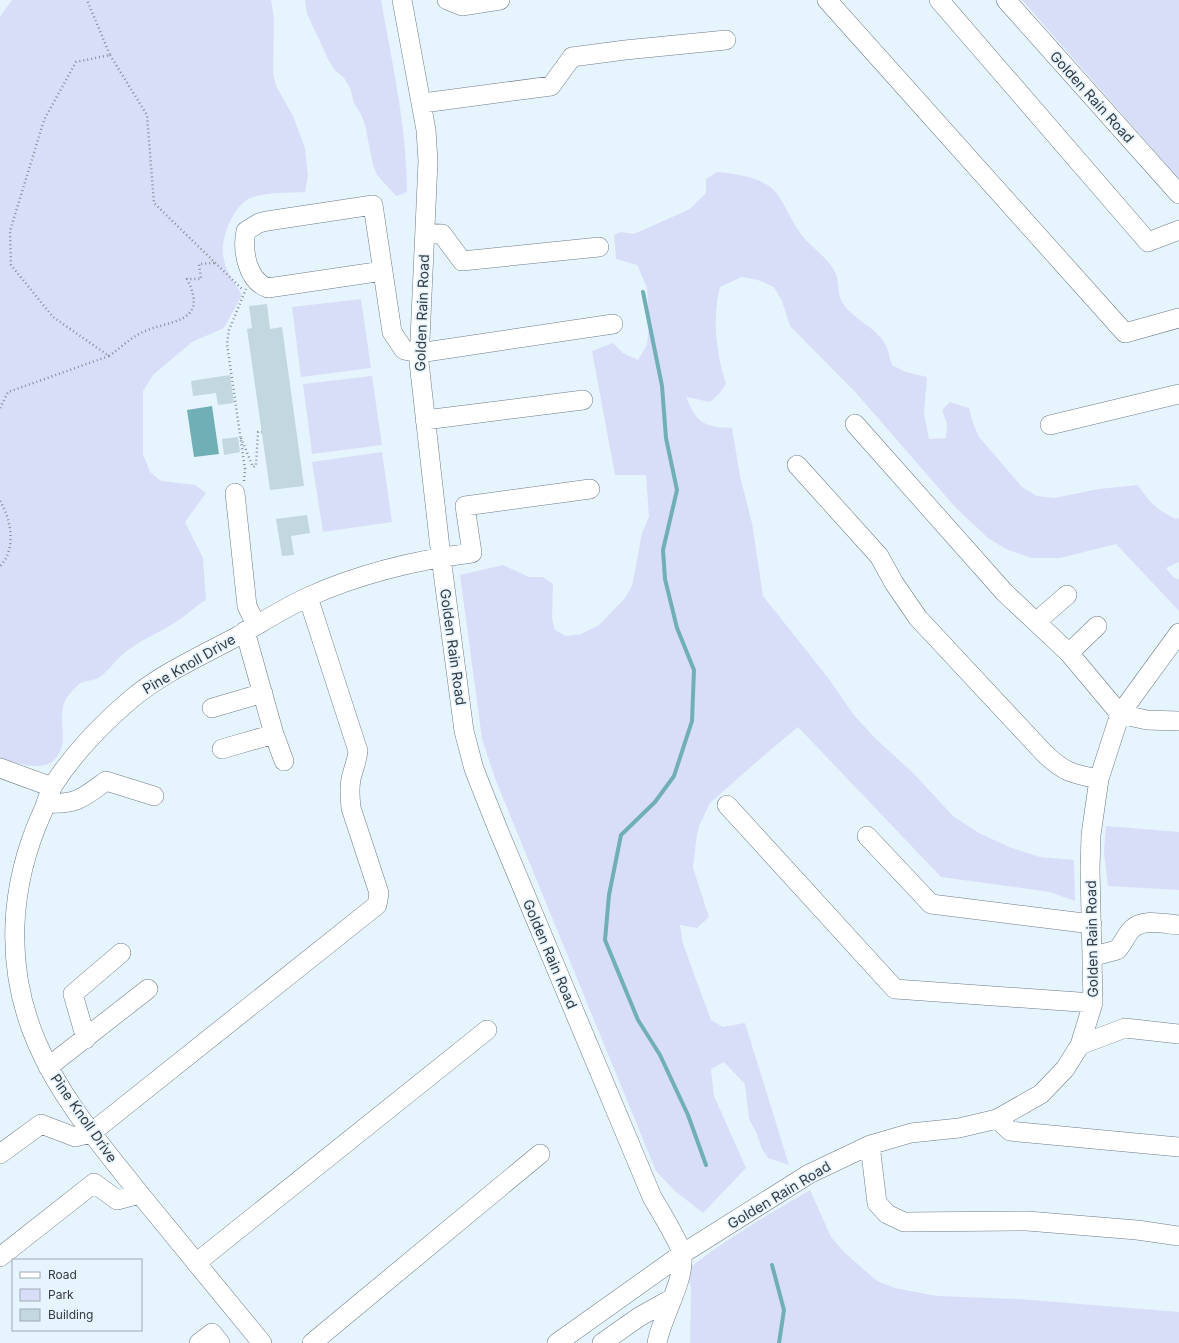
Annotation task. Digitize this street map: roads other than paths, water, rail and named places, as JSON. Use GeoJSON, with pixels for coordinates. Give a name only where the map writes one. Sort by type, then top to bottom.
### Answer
{"type":"FeatureCollection","features":[{"type":"Feature","properties":{"kind":"street","name":"Golden Rain Road"},"geometry":{"type":"LineString","coordinates":[[402,0],[423,104],[428,161],[419,353],[440,557],[464,731],[474,769],[652,1197],[682,1254]]}},
{"type":"Feature","properties":{"kind":"street"},"geometry":{"type":"LineString","coordinates":[[447,0],[462,6],[500,0]]}},
{"type":"Feature","properties":{"kind":"street"},"geometry":{"type":"LineString","coordinates":[[827,0],[1125,333],[1179,318]]}},
{"type":"Feature","properties":{"kind":"street"},"geometry":{"type":"LineString","coordinates":[[939,0],[1148,242],[1179,230]]}},
{"type":"Feature","properties":{"kind":"street","name":"Golden Rain Road"},"geometry":{"type":"LineString","coordinates":[[1006,0],[1179,194]]}},
{"type":"Feature","properties":{"kind":"street"},"geometry":{"type":"LineString","coordinates":[[423,104],[551,86],[572,57],[726,40]]}},
{"type":"Feature","properties":{"kind":"street"},"geometry":{"type":"LineString","coordinates":[[383,271],[268,288],[249,286],[245,239],[246,231],[252,226],[267,221],[373,205],[383,271],[392,332],[404,350],[419,353],[613,324]]}},
{"type":"Feature","properties":{"kind":"street"},"geometry":{"type":"LineString","coordinates":[[425,233],[442,234],[462,261],[599,247]]}},
{"type":"Feature","properties":{"kind":"street"},"geometry":{"type":"LineString","coordinates":[[1050,425],[1179,394]]}},
{"type":"Feature","properties":{"kind":"street"},"geometry":{"type":"LineString","coordinates":[[425,420],[583,400]]}},
{"type":"Feature","properties":{"kind":"street"},"geometry":{"type":"LineString","coordinates":[[855,424],[1005,594],[1069,653],[1120,714],[1147,720],[1179,721]]}},
{"type":"Feature","properties":{"kind":"street"},"geometry":{"type":"LineString","coordinates":[[797,465],[879,556],[894,583],[918,618],[1045,754],[1059,767],[1075,774],[1099,779]]}},
{"type":"Feature","properties":{"kind":"street","name":"Pine Knoll Drive"},"geometry":{"type":"LineString","coordinates":[[262,1343],[91,1133],[69,1102],[48,1068],[36,1041],[19,984],[14,944],[16,902],[24,862],[49,795],[73,758],[110,718],[132,699],[158,680],[308,597],[379,571],[440,557],[472,553],[465,506],[590,489]]}},
{"type":"Feature","properties":{"kind":"street"},"geometry":{"type":"LineString","coordinates":[[235,493],[247,606],[251,628],[263,693],[274,734],[284,761]]}},
{"type":"Feature","properties":{"kind":"street"},"geometry":{"type":"LineString","coordinates":[[1036,622],[1067,595]]}},
{"type":"Feature","properties":{"kind":"street"},"geometry":{"type":"LineString","coordinates":[[0,1154],[40,1124],[75,1137],[91,1133],[378,905],[379,892],[351,808],[351,778],[357,763],[358,751],[308,597]]}},
{"type":"Feature","properties":{"kind":"street"},"geometry":{"type":"LineString","coordinates":[[1069,653],[1097,626]]}},
{"type":"Feature","properties":{"kind":"street","name":"Golden Rain Road"},"geometry":{"type":"LineString","coordinates":[[558,1343],[682,1254],[809,1174],[870,1145],[912,1133],[959,1128],[997,1119],[1041,1094],[1066,1069],[1080,1045],[1094,1003],[1094,956],[1090,869],[1091,835],[1099,779],[1120,714],[1179,633]]}},
{"type":"Feature","properties":{"kind":"street"},"geometry":{"type":"LineString","coordinates":[[212,708],[263,693]]}},
{"type":"Feature","properties":{"kind":"street"},"geometry":{"type":"LineString","coordinates":[[222,749],[274,734]]}},
{"type":"Feature","properties":{"kind":"street"},"geometry":{"type":"LineString","coordinates":[[0,768],[49,795],[71,804],[85,797],[106,781],[154,796]]}},
{"type":"Feature","properties":{"kind":"street"},"geometry":{"type":"LineString","coordinates":[[727,805],[894,989],[1094,1003]]}},
{"type":"Feature","properties":{"kind":"street"},"geometry":{"type":"LineString","coordinates":[[867,836],[931,904],[1092,924]]}},
{"type":"Feature","properties":{"kind":"street"},"geometry":{"type":"LineString","coordinates":[[1094,956],[1117,950],[1131,929],[1138,925],[1146,923],[1179,925]]}},
{"type":"Feature","properties":{"kind":"street"},"geometry":{"type":"LineString","coordinates":[[86,1039],[73,994],[120,953]]}},
{"type":"Feature","properties":{"kind":"street"},"geometry":{"type":"LineString","coordinates":[[48,1068],[148,989]]}},
{"type":"Feature","properties":{"kind":"street"},"geometry":{"type":"LineString","coordinates":[[1080,1045],[1125,1028],[1179,1034]]}},
{"type":"Feature","properties":{"kind":"street"},"geometry":{"type":"LineString","coordinates":[[196,1263],[487,1030]]}},
{"type":"Feature","properties":{"kind":"street"},"geometry":{"type":"LineString","coordinates":[[997,1119],[1010,1131],[1179,1147]]}},
{"type":"Feature","properties":{"kind":"street"},"geometry":{"type":"LineString","coordinates":[[870,1145],[877,1203],[887,1214],[904,1222],[1027,1221],[1137,1230],[1179,1236]]}},
{"type":"Feature","properties":{"kind":"street"},"geometry":{"type":"LineString","coordinates":[[312,1343],[540,1154]]}},
{"type":"Feature","properties":{"kind":"street"},"geometry":{"type":"LineString","coordinates":[[0,1257],[94,1183],[117,1200],[140,1194]]}},
{"type":"Feature","properties":{"kind":"street"},"geometry":{"type":"LineString","coordinates":[[657,1343],[660,1328],[679,1277],[682,1254]]}},
{"type":"Feature","properties":{"kind":"street"},"geometry":{"type":"LineString","coordinates":[[602,1343],[639,1317],[671,1299]]}},
{"type":"Feature","properties":{"kind":"street"},"geometry":{"type":"LineString","coordinates":[[199,1343],[212,1333],[220,1343]]}},
{"type":"Feature","properties":{"kind":"waterway"},"geometry":{"type":"LineString","coordinates":[[643,292],[662,386],[666,438],[677,490],[663,550],[665,579],[677,628],[694,670],[692,721],[674,776],[655,802],[621,835],[609,895],[605,940],[638,1020],[660,1055],[688,1115],[706,1165]]}},
{"type":"Feature","properties":{"kind":"waterway"},"geometry":{"type":"LineString","coordinates":[[772,1265],[784,1310],[779,1343]]}}]}
